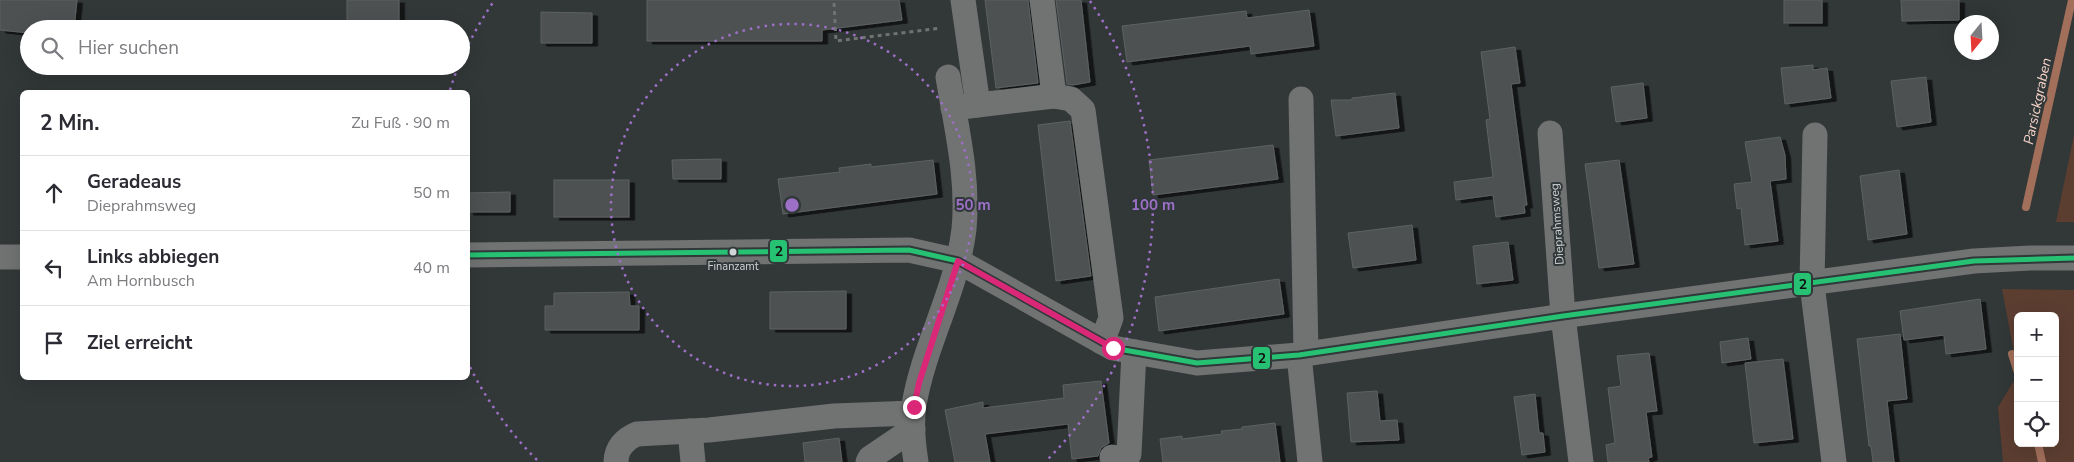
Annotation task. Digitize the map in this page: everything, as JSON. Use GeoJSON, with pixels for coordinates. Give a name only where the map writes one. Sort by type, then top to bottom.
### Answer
{"type":"FeatureCollection","features":[{"type":"Feature","properties":{"kind":"street"},"geometry":{"type":"LineString","coordinates":[[963,0],[978,105]]}},
{"type":"Feature","properties":{"kind":"street"},"geometry":{"type":"LineString","coordinates":[[1042,0],[1054,96]]}},
{"type":"Feature","properties":{"kind":"street"},"geometry":{"type":"LineString","coordinates":[[916,462],[913,421],[919,383],[958,261],[964,228],[964,180],[948,77]]}},
{"type":"Feature","properties":{"kind":"street"},"geometry":{"type":"LineString","coordinates":[[953,108],[1054,96],[1071,99],[1083,110],[1111,318],[1102,342]]}},
{"type":"Feature","properties":{"kind":"street"},"geometry":{"type":"LineString","coordinates":[[1301,100],[1302,354],[1310,462]]}},
{"type":"Feature","properties":{"kind":"street","name":"Dieprahmsweg"},"geometry":{"type":"LineString","coordinates":[[1550,133],[1563,316],[1581,462]]}},
{"type":"Feature","properties":{"kind":"street"},"geometry":{"type":"LineString","coordinates":[[1815,135],[1812,284],[1834,462]]}},
{"type":"Feature","properties":{"kind":"street"},"geometry":{"type":"LineString","coordinates":[[470,255],[909,250],[958,261],[1113,348],[1196,363],[1302,354],[1563,316],[1974,262],[2030,258],[2074,258]]}},
{"type":"Feature","properties":{"kind":"street"},"geometry":{"type":"LineString","coordinates":[[0,257],[20,257]]}},
{"type":"Feature","properties":{"kind":"street"},"geometry":{"type":"LineString","coordinates":[[1112,458],[1126,459],[1130,454],[1134,352]]}},
{"type":"Feature","properties":{"kind":"street"},"geometry":{"type":"LineString","coordinates":[[616,462],[620,446],[628,438],[636,434],[690,431],[834,416],[913,421]]}},
{"type":"Feature","properties":{"kind":"street"},"geometry":{"type":"LineString","coordinates":[[868,462],[870,458],[913,421]]}},
{"type":"Feature","properties":{"kind":"street"},"geometry":{"type":"LineString","coordinates":[[690,431],[693,462]]}},
{"type":"Feature","properties":{"kind":"path"},"geometry":{"type":"LineString","coordinates":[[834,3],[836,41],[941,28]]}},
{"type":"Feature","properties":{"kind":"shaded area"},"geometry":{"type":"Polygon","coordinates":[[[2074,135],[2074,222],[2056,222],[2074,135]]]}},
{"type":"Feature","properties":{"kind":"shaded area"},"geometry":{"type":"Polygon","coordinates":[[[2002,289],[2074,290],[2074,462],[2003,462],[1998,407],[2014,381],[2014,447],[2059,447],[2059,312],[2014,312],[2014,353],[2002,289]]]}},
{"type":"Feature","properties":{"kind":"building"},"geometry":{"type":"Polygon","coordinates":[[[0,0],[77,0],[75,20],[20,20],[20,32],[0,30],[0,0]]]}},
{"type":"Feature","properties":{"kind":"building"},"geometry":{"type":"Polygon","coordinates":[[[347,0],[399,0],[399,20],[347,20],[347,0]]]}},
{"type":"Feature","properties":{"kind":"building"},"geometry":{"type":"Polygon","coordinates":[[[647,0],[899,0],[902,20],[822,30],[822,41],[647,41],[647,0]]]}},
{"type":"Feature","properties":{"kind":"building"},"geometry":{"type":"Polygon","coordinates":[[[985,0],[1028,0],[1038,83],[996,88],[985,0]]]}},
{"type":"Feature","properties":{"kind":"building"},"geometry":{"type":"Polygon","coordinates":[[[1056,0],[1081,0],[1090,82],[1073,85],[1067,84],[1056,0]]]}},
{"type":"Feature","properties":{"kind":"building"},"geometry":{"type":"Polygon","coordinates":[[[1784,0],[1822,0],[1822,23],[1784,23],[1784,0]]]}},
{"type":"Feature","properties":{"kind":"building"},"geometry":{"type":"Polygon","coordinates":[[[1901,0],[1959,0],[1959,15],[1954,15],[1954,20],[1902,21],[1901,0]]]}},
{"type":"Feature","properties":{"kind":"building"},"geometry":{"type":"Polygon","coordinates":[[[1309,10],[1314,46],[1251,54],[1250,46],[1127,62],[1122,26],[1246,11],[1247,18],[1309,10]]]}},
{"type":"Feature","properties":{"kind":"building"},"geometry":{"type":"Polygon","coordinates":[[[541,12],[592,13],[592,43],[541,43],[541,12]]]}},
{"type":"Feature","properties":{"kind":"building"},"geometry":{"type":"Polygon","coordinates":[[[1515,47],[1520,83],[1511,84],[1527,205],[1524,205],[1525,213],[1496,217],[1493,195],[1456,200],[1454,182],[1493,177],[1486,120],[1490,119],[1481,52],[1515,47]]]}},
{"type":"Feature","properties":{"kind":"building"},"geometry":{"type":"Polygon","coordinates":[[[1813,65],[1813,70],[1827,68],[1831,98],[1785,104],[1781,68],[1813,65]]]}},
{"type":"Feature","properties":{"kind":"building"},"geometry":{"type":"Polygon","coordinates":[[[1926,77],[1931,122],[1897,127],[1891,81],[1926,77]]]}},
{"type":"Feature","properties":{"kind":"building"},"geometry":{"type":"Polygon","coordinates":[[[1643,83],[1647,118],[1616,122],[1611,87],[1643,83]]]}},
{"type":"Feature","properties":{"kind":"building"},"geometry":{"type":"Polygon","coordinates":[[[1395,93],[1399,128],[1336,136],[1331,100],[1352,100],[1352,98],[1395,93]]]}},
{"type":"Feature","properties":{"kind":"building"},"geometry":{"type":"Polygon","coordinates":[[[1070,121],[1091,276],[1056,281],[1038,125],[1070,121]]]}},
{"type":"Feature","properties":{"kind":"building"},"geometry":{"type":"Polygon","coordinates":[[[1780,137],[1785,155],[1786,179],[1770,181],[1778,241],[1745,245],[1741,208],[1737,209],[1734,184],[1752,182],[1745,142],[1780,137]]]}},
{"type":"Feature","properties":{"kind":"building"},"geometry":{"type":"Polygon","coordinates":[[[1273,145],[1278,179],[1153,195],[1149,160],[1273,145]]]}},
{"type":"Feature","properties":{"kind":"building"},"geometry":{"type":"Polygon","coordinates":[[[721,159],[721,179],[673,179],[672,160],[721,159]]]}},
{"type":"Feature","properties":{"kind":"building"},"geometry":{"type":"Polygon","coordinates":[[[933,160],[937,194],[783,214],[778,179],[840,172],[839,168],[871,164],[871,167],[933,160]]]}},
{"type":"Feature","properties":{"kind":"building"},"geometry":{"type":"Polygon","coordinates":[[[1619,160],[1634,264],[1599,268],[1585,164],[1619,160]]]}},
{"type":"Feature","properties":{"kind":"building"},"geometry":{"type":"Polygon","coordinates":[[[1899,170],[1907,234],[1868,240],[1860,176],[1899,170]]]}},
{"type":"Feature","properties":{"kind":"building"},"geometry":{"type":"Polygon","coordinates":[[[554,180],[629,180],[629,217],[554,217],[554,180]]]}},
{"type":"Feature","properties":{"kind":"building"},"geometry":{"type":"Polygon","coordinates":[[[510,192],[510,212],[470,212],[470,193],[510,192]]]}},
{"type":"Feature","properties":{"kind":"building"},"geometry":{"type":"Polygon","coordinates":[[[1412,225],[1416,260],[1353,268],[1348,233],[1412,225]]]}},
{"type":"Feature","properties":{"kind":"building"},"geometry":{"type":"Polygon","coordinates":[[[1508,242],[1513,280],[1477,284],[1473,246],[1508,242]]]}},
{"type":"Feature","properties":{"kind":"building"},"geometry":{"type":"Polygon","coordinates":[[[1279,279],[1284,314],[1159,331],[1155,297],[1279,279]]]}},
{"type":"Feature","properties":{"kind":"building"},"geometry":{"type":"Polygon","coordinates":[[[846,291],[846,329],[770,329],[770,292],[846,291]]]}},
{"type":"Feature","properties":{"kind":"building"},"geometry":{"type":"Polygon","coordinates":[[[629,292],[630,306],[639,306],[639,330],[545,330],[545,306],[554,306],[554,293],[629,292]]]}},
{"type":"Feature","properties":{"kind":"building"},"geometry":{"type":"Polygon","coordinates":[[[1980,299],[1986,349],[1946,354],[1944,335],[1904,340],[1900,311],[1980,299]]]}},
{"type":"Feature","properties":{"kind":"building"},"geometry":{"type":"Polygon","coordinates":[[[1900,334],[1907,399],[1887,401],[1894,462],[1873,462],[1871,446],[1869,446],[1857,339],[1900,334]]]}},
{"type":"Feature","properties":{"kind":"building"},"geometry":{"type":"Polygon","coordinates":[[[1748,338],[1751,359],[1722,363],[1720,342],[1748,338]]]}},
{"type":"Feature","properties":{"kind":"building"},"geometry":{"type":"Polygon","coordinates":[[[1649,353],[1657,411],[1646,412],[1652,457],[1648,458],[1649,462],[1608,462],[1606,445],[1615,443],[1608,388],[1621,386],[1617,356],[1649,353]]]}},
{"type":"Feature","properties":{"kind":"building"},"geometry":{"type":"Polygon","coordinates":[[[1783,359],[1793,439],[1754,443],[1745,363],[1783,359]]]}},
{"type":"Feature","properties":{"kind":"building"},"geometry":{"type":"Polygon","coordinates":[[[1101,381],[1109,443],[1101,448],[1098,456],[1072,459],[1068,424],[985,434],[990,462],[955,462],[945,410],[983,402],[983,408],[1064,398],[1063,385],[1101,381]]]}},
{"type":"Feature","properties":{"kind":"building"},"geometry":{"type":"Polygon","coordinates":[[[1377,391],[1380,421],[1397,420],[1399,440],[1351,442],[1347,393],[1377,391]]]}},
{"type":"Feature","properties":{"kind":"building"},"geometry":{"type":"Polygon","coordinates":[[[1535,394],[1539,433],[1543,433],[1545,452],[1522,455],[1514,397],[1535,394]]]}},
{"type":"Feature","properties":{"kind":"building"},"geometry":{"type":"Polygon","coordinates":[[[1275,423],[1280,462],[1163,462],[1160,439],[1182,436],[1182,439],[1222,434],[1221,431],[1275,423]]]}},
{"type":"Feature","properties":{"kind":"building"},"geometry":{"type":"Polygon","coordinates":[[[839,438],[842,462],[805,462],[803,443],[839,438]]]}},
{"type":"Feature","properties":{"kind":"waterway","name":"Parsickgraben"},"geometry":{"type":"LineString","coordinates":[[2026,207],[2072,0]]}},
{"type":"Feature","properties":{"kind":"waterway","name":"Parsickgraben"},"geometry":{"type":"LineString","coordinates":[[2012,354],[2014,360]]}},
{"type":"Feature","properties":{"kind":"waterway","name":"Parsickgraben"},"geometry":{"type":"LineString","coordinates":[[2039,447],[2042,462]]}},
{"type":"Feature","properties":{"kind":"transit line","name":"2"},"geometry":{"type":"LineString","coordinates":[[470,255],[909,250],[958,261],[1113,348],[1197,363],[1299,355],[1563,316],[1974,261],[2074,258]]}},
{"type":"Feature","properties":{"kind":"place","name":"Finanzamt"},"geometry":{"type":"Point","coordinates":[733,252]}},
{"type":"Feature","properties":{"kind":"route"},"geometry":{"type":"LineString","coordinates":[[914,407],[919,383],[958,261],[1113,348]]}}]}
